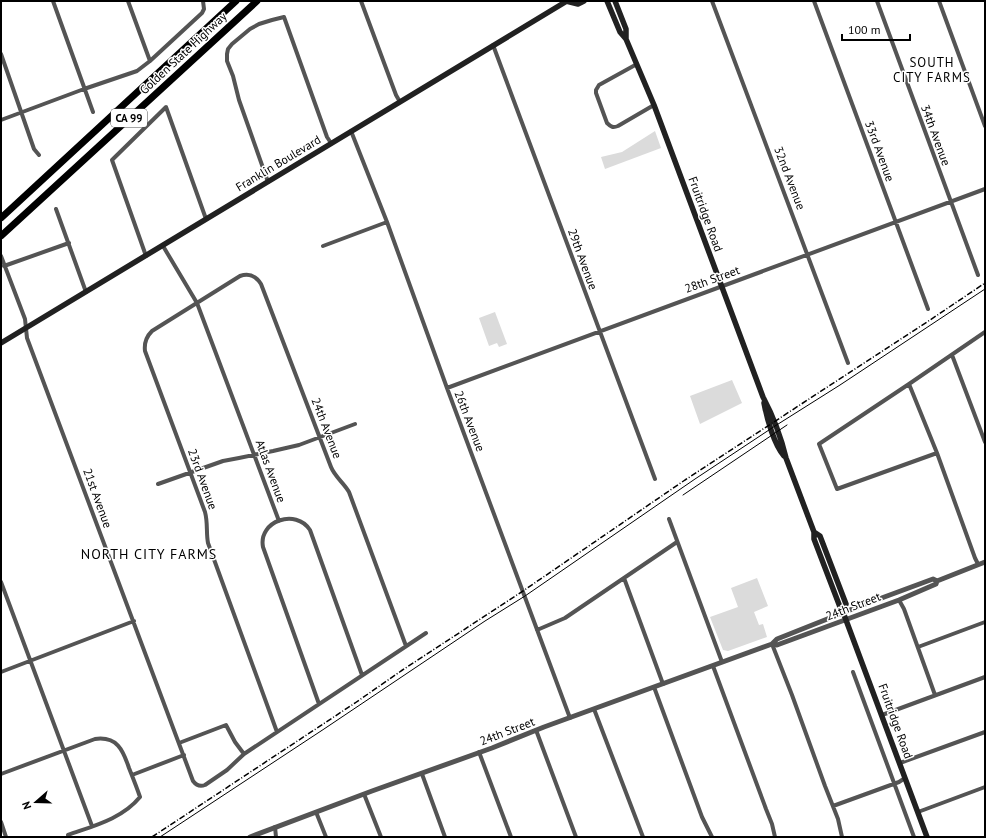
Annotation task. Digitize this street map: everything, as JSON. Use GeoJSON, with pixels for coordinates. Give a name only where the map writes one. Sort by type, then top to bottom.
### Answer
{"type":"FeatureCollection","features":[{"type":"Feature","properties":{"kind":"highway","name":"Golden State Highway"},"geometry":{"type":"LineString","coordinates":[[1,218],[236,1]]}},
{"type":"Feature","properties":{"kind":"highway","name":"Golden State Highway"},"geometry":{"type":"LineString","coordinates":[[1,236],[257,1]]}},
{"type":"Feature","properties":{"kind":"main road","name":"Franklin Boulevard"},"geometry":{"type":"LineString","coordinates":[[1,343],[566,1]]}},
{"type":"Feature","properties":{"kind":"main road"},"geometry":{"type":"LineString","coordinates":[[566,1],[578,4],[584,1]]}},
{"type":"Feature","properties":{"kind":"main road","name":"Fruitridge Road"},"geometry":{"type":"LineString","coordinates":[[607,1],[620,32],[626,39],[654,105],[763,397],[784,448],[786,458],[814,532],[820,536],[846,604],[843,612],[927,837]]}},
{"type":"Feature","properties":{"kind":"main road","name":"Fruitridge Road"},"geometry":{"type":"LineString","coordinates":[[615,1],[626,29],[626,39]]}},
{"type":"Feature","properties":{"kind":"street"},"geometry":{"type":"LineString","coordinates":[[53,1],[92,112]]}},
{"type":"Feature","properties":{"kind":"street"},"geometry":{"type":"LineString","coordinates":[[128,1],[150,61]]}},
{"type":"Feature","properties":{"kind":"street"},"geometry":{"type":"LineString","coordinates":[[1,120],[137,71],[202,13],[204,8],[203,1]]}},
{"type":"Feature","properties":{"kind":"street"},"geometry":{"type":"LineString","coordinates":[[361,1],[396,95],[400,102]]}},
{"type":"Feature","properties":{"kind":"street","name":"32nd Avenue"},"geometry":{"type":"LineString","coordinates":[[712,1],[848,362]]}},
{"type":"Feature","properties":{"kind":"street","name":"33rd Avenue"},"geometry":{"type":"LineString","coordinates":[[814,1],[928,308]]}},
{"type":"Feature","properties":{"kind":"street","name":"34th Avenue"},"geometry":{"type":"LineString","coordinates":[[877,1],[978,275]]}},
{"type":"Feature","properties":{"kind":"street"},"geometry":{"type":"LineString","coordinates":[[939,1],[985,126]]}},
{"type":"Feature","properties":{"kind":"street"},"geometry":{"type":"LineString","coordinates":[[268,182],[227,61],[228,49],[250,29],[259,24],[284,17],[327,137],[331,144]]}},
{"type":"Feature","properties":{"kind":"street","name":"29th Avenue"},"geometry":{"type":"LineString","coordinates":[[493,46],[655,479]]}},
{"type":"Feature","properties":{"kind":"street"},"geometry":{"type":"LineString","coordinates":[[1,54],[34,149],[39,154]]}},
{"type":"Feature","properties":{"kind":"street"},"geometry":{"type":"LineString","coordinates":[[637,64],[597,87],[596,93],[608,123],[613,127],[618,126],[654,105]]}},
{"type":"Feature","properties":{"kind":"street"},"geometry":{"type":"LineString","coordinates":[[146,256],[112,160],[166,107],[206,219]]}},
{"type":"Feature","properties":{"kind":"street","name":"26th Avenue"},"geometry":{"type":"LineString","coordinates":[[352,131],[570,718]]}},
{"type":"Feature","properties":{"kind":"street","name":"28th Street"},"geometry":{"type":"LineString","coordinates":[[447,388],[985,189]]}},
{"type":"Feature","properties":{"kind":"street"},"geometry":{"type":"LineString","coordinates":[[56,209],[86,292]]}},
{"type":"Feature","properties":{"kind":"street"},"geometry":{"type":"LineString","coordinates":[[323,246],[386,222]]}},
{"type":"Feature","properties":{"kind":"street"},"geometry":{"type":"LineString","coordinates":[[4,266],[69,243]]}},
{"type":"Feature","properties":{"kind":"street","name":"Atlas Avenue"},"geometry":{"type":"LineString","coordinates":[[163,246],[197,303],[279,521],[271,525],[264,532],[262,537],[263,547],[319,704]]}},
{"type":"Feature","properties":{"kind":"street","name":"21st Avenue"},"geometry":{"type":"LineString","coordinates":[[1,256],[25,319],[27,338],[194,782],[198,786],[205,785],[227,770],[244,754]]}},
{"type":"Feature","properties":{"kind":"street","name":"24th Avenue"},"geometry":{"type":"LineString","coordinates":[[197,303],[240,276],[251,276],[258,280],[261,284],[333,472],[349,492],[406,646]]}},
{"type":"Feature","properties":{"kind":"street","name":"23rd Avenue"},"geometry":{"type":"LineString","coordinates":[[197,303],[148,334],[144,347],[206,518],[208,544],[277,732]]}},
{"type":"Feature","properties":{"kind":"street"},"geometry":{"type":"LineString","coordinates":[[937,453],[837,489],[819,444],[985,332]]}},
{"type":"Feature","properties":{"kind":"street"},"geometry":{"type":"LineString","coordinates":[[952,355],[985,442]]}},
{"type":"Feature","properties":{"kind":"street"},"geometry":{"type":"LineString","coordinates":[[909,384],[937,453],[978,564]]}},
{"type":"Feature","properties":{"kind":"street"},"geometry":{"type":"LineString","coordinates":[[158,484],[223,461],[286,448],[320,438],[355,424]]}},
{"type":"Feature","properties":{"kind":"street"},"geometry":{"type":"LineString","coordinates":[[279,521],[289,518],[296,519],[304,523],[310,530],[362,675]]}},
{"type":"Feature","properties":{"kind":"street"},"geometry":{"type":"LineString","coordinates":[[669,519],[722,662]]}},
{"type":"Feature","properties":{"kind":"street"},"geometry":{"type":"LineString","coordinates":[[537,630],[565,618],[678,542]]}},
{"type":"Feature","properties":{"kind":"street","name":"24th Street"},"geometry":{"type":"LineString","coordinates":[[772,644],[777,645],[899,600],[936,584],[937,581],[985,562]]}},
{"type":"Feature","properties":{"kind":"street"},"geometry":{"type":"LineString","coordinates":[[624,578],[663,684]]}},
{"type":"Feature","properties":{"kind":"street","name":"24th Street"},"geometry":{"type":"LineString","coordinates":[[250,837],[772,644],[777,639],[843,612],[933,579],[937,581]]}},
{"type":"Feature","properties":{"kind":"street"},"geometry":{"type":"LineString","coordinates":[[1,582],[92,826]]}},
{"type":"Feature","properties":{"kind":"street"},"geometry":{"type":"LineString","coordinates":[[899,600],[935,695]]}},
{"type":"Feature","properties":{"kind":"street"},"geometry":{"type":"LineString","coordinates":[[1,672],[134,621]]}},
{"type":"Feature","properties":{"kind":"street"},"geometry":{"type":"LineString","coordinates":[[918,647],[985,622]]}},
{"type":"Feature","properties":{"kind":"street"},"geometry":{"type":"LineString","coordinates":[[179,742],[226,725],[244,754],[426,633]]}},
{"type":"Feature","properties":{"kind":"street"},"geometry":{"type":"LineString","coordinates":[[772,644],[838,819],[842,837]]}},
{"type":"Feature","properties":{"kind":"street"},"geometry":{"type":"LineString","coordinates":[[713,666],[770,817],[775,837]]}},
{"type":"Feature","properties":{"kind":"street"},"geometry":{"type":"LineString","coordinates":[[853,672],[914,837]]}},
{"type":"Feature","properties":{"kind":"street"},"geometry":{"type":"LineString","coordinates":[[882,715],[985,677]]}},
{"type":"Feature","properties":{"kind":"street"},"geometry":{"type":"LineString","coordinates":[[654,687],[702,817],[712,837]]}},
{"type":"Feature","properties":{"kind":"street"},"geometry":{"type":"LineString","coordinates":[[594,709],[643,837]]}},
{"type":"Feature","properties":{"kind":"street"},"geometry":{"type":"LineString","coordinates":[[536,730],[576,837]]}},
{"type":"Feature","properties":{"kind":"street"},"geometry":{"type":"LineString","coordinates":[[900,763],[985,732]]}},
{"type":"Feature","properties":{"kind":"street"},"geometry":{"type":"LineString","coordinates":[[1,774],[95,739],[100,738],[114,742],[122,750],[140,797],[124,813],[68,835]]}},
{"type":"Feature","properties":{"kind":"street"},"geometry":{"type":"LineString","coordinates":[[479,752],[511,837]]}},
{"type":"Feature","properties":{"kind":"street"},"geometry":{"type":"LineString","coordinates":[[132,775],[184,756]]}},
{"type":"Feature","properties":{"kind":"street"},"geometry":{"type":"LineString","coordinates":[[422,774],[445,837]]}},
{"type":"Feature","properties":{"kind":"street"},"geometry":{"type":"LineString","coordinates":[[833,806],[894,784],[905,778]]}},
{"type":"Feature","properties":{"kind":"street"},"geometry":{"type":"LineString","coordinates":[[918,812],[985,787]]}},
{"type":"Feature","properties":{"kind":"street"},"geometry":{"type":"LineString","coordinates":[[364,794],[381,837]]}},
{"type":"Feature","properties":{"kind":"street"},"geometry":{"type":"LineString","coordinates":[[316,812],[326,837]]}},
{"type":"Feature","properties":{"kind":"street"},"geometry":{"type":"LineString","coordinates":[[1,822],[6,837]]}},
{"type":"Feature","properties":{"kind":"street"},"geometry":{"type":"LineString","coordinates":[[274,827],[276,837]]}},
{"type":"Feature","properties":{"kind":"shaded area"},"geometry":{"type":"Polygon","coordinates":[[[655,131],[661,148],[605,169],[601,157],[622,152],[655,131]]]}},
{"type":"Feature","properties":{"kind":"shaded area"},"geometry":{"type":"Polygon","coordinates":[[[495,312],[507,344],[499,347],[497,343],[489,346],[479,318],[495,312]]]}},
{"type":"Feature","properties":{"kind":"shaded area"},"geometry":{"type":"Polygon","coordinates":[[[732,380],[742,403],[700,424],[690,396],[732,380]]]}},
{"type":"Feature","properties":{"kind":"shaded area"},"geometry":{"type":"Polygon","coordinates":[[[757,578],[768,606],[754,612],[759,625],[763,624],[767,637],[728,651],[723,650],[710,617],[738,607],[731,588],[757,578]]]}},
{"type":"Feature","properties":{"kind":"tram line"},"geometry":{"type":"LineString","coordinates":[[160,837],[525,596],[695,479],[985,289]]}},
{"type":"Feature","properties":{"kind":"tram line"},"geometry":{"type":"LineString","coordinates":[[683,495],[787,425]]}},
{"type":"Feature","properties":{"kind":"railway"},"geometry":{"type":"LineString","coordinates":[[152,837],[523,591],[685,480],[985,283]]}},
{"type":"Feature","properties":{"kind":"district","name":"SOUTH CITY FARMS"},"geometry":{"type":"Point","coordinates":[932,70]}},
{"type":"Feature","properties":{"kind":"district","name":"NORTH CITY FARMS"},"geometry":{"type":"Point","coordinates":[149,554]}}]}
